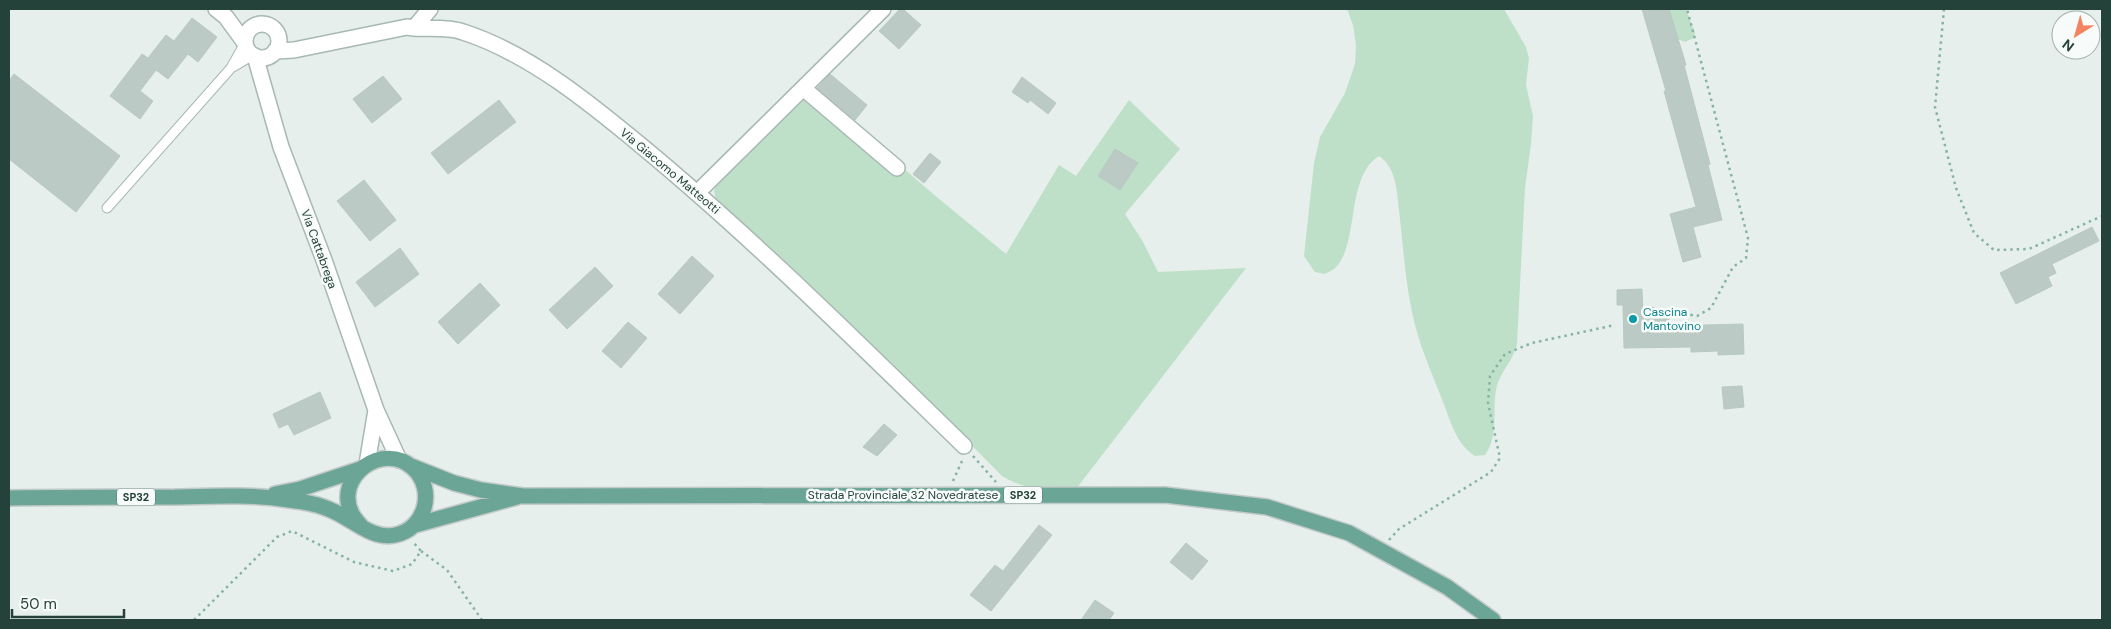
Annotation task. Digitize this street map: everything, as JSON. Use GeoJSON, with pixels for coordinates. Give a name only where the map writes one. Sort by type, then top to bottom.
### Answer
{"type":"FeatureCollection","features":[{"type":"Feature","properties":{"kind":"main road"},"geometry":{"type":"LineString","coordinates":[[386,458],[404,463],[418,474],[424,484],[426,494],[425,506],[421,516],[410,528],[394,536],[382,536],[370,532],[360,526],[351,512],[348,496],[352,480],[363,466],[386,458]]}},
{"type":"Feature","properties":{"kind":"main road","name":"Strada Provinciale 32 Novedratese"},"geometry":{"type":"LineString","coordinates":[[404,463],[454,483],[481,490],[522,496],[1165,495],[1267,507],[1349,533],[1447,587],[1493,620]]}},
{"type":"Feature","properties":{"kind":"main road","name":"SP32"},"geometry":{"type":"LineString","coordinates":[[9,498],[263,496],[300,489],[363,466]]}},
{"type":"Feature","properties":{"kind":"main road","name":"SP32"},"geometry":{"type":"LineString","coordinates":[[263,496],[320,506],[334,511],[360,526]]}},
{"type":"Feature","properties":{"kind":"main road","name":"Strada Provinciale 32 Novedratese"},"geometry":{"type":"LineString","coordinates":[[410,528],[522,496]]}},
{"type":"Feature","properties":{"kind":"street"},"geometry":{"type":"LineString","coordinates":[[414,28],[430,9]]}},
{"type":"Feature","properties":{"kind":"street"},"geometry":{"type":"LineString","coordinates":[[698,192],[883,9]]}},
{"type":"Feature","properties":{"kind":"street"},"geometry":{"type":"LineString","coordinates":[[221,13],[254,26],[265,24],[270,26],[277,34],[278,46],[273,53],[266,57],[255,56],[250,53],[245,43],[221,13]]}},
{"type":"Feature","properties":{"kind":"street"},"geometry":{"type":"LineString","coordinates":[[245,43],[247,33],[254,26]]}},
{"type":"Feature","properties":{"kind":"street","name":"Via Giacomo Matteotti"},"geometry":{"type":"LineString","coordinates":[[273,53],[407,27],[461,31],[498,46],[530,64],[620,128],[698,192],[830,315],[964,446]]}},
{"type":"Feature","properties":{"kind":"street","name":"Via Giacomo Matteotti"},"geometry":{"type":"LineString","coordinates":[[277,34],[291,42],[313,46]]}},
{"type":"Feature","properties":{"kind":"street","name":"Via Cattabrega"},"geometry":{"type":"LineString","coordinates":[[264,88],[266,69],[273,53]]}},
{"type":"Feature","properties":{"kind":"street","name":"Via Cattabrega"},"geometry":{"type":"LineString","coordinates":[[255,56],[281,147],[324,260],[376,410],[404,463]]}},
{"type":"Feature","properties":{"kind":"street"},"geometry":{"type":"LineString","coordinates":[[803,88],[897,168]]}},
{"type":"Feature","properties":{"kind":"street","name":"Via Cattabrega"},"geometry":{"type":"LineString","coordinates":[[363,466],[376,410]]}},
{"type":"Feature","properties":{"kind":"lane"},"geometry":{"type":"LineString","coordinates":[[107,208],[231,68],[245,43]]}},
{"type":"Feature","properties":{"kind":"lane"},"geometry":{"type":"LineString","coordinates":[[231,68],[255,56]]}},
{"type":"Feature","properties":{"kind":"path"},"geometry":{"type":"LineString","coordinates":[[1652,308],[1697,316],[1711,308],[1733,267],[1746,258],[1748,238],[1687,9]]}},
{"type":"Feature","properties":{"kind":"path"},"geometry":{"type":"LineString","coordinates":[[1944,9],[1935,107],[1956,188],[1974,233],[1994,250],[2029,249],[2102,216]]}},
{"type":"Feature","properties":{"kind":"path"},"geometry":{"type":"LineString","coordinates":[[1379,550],[1399,529],[1491,472],[1500,458],[1488,403],[1490,376],[1505,354],[1532,343],[1615,325]]}},
{"type":"Feature","properties":{"kind":"path"},"geometry":{"type":"LineString","coordinates":[[964,446],[989,472],[1006,495]]}},
{"type":"Feature","properties":{"kind":"path"},"geometry":{"type":"LineString","coordinates":[[946,495],[962,462],[964,446]]}},
{"type":"Feature","properties":{"kind":"path"},"geometry":{"type":"LineString","coordinates":[[410,528],[422,551],[447,570],[482,620]]}},
{"type":"Feature","properties":{"kind":"path"},"geometry":{"type":"LineString","coordinates":[[194,620],[276,537],[292,531],[354,562],[393,571],[412,564],[422,551]]}},
{"type":"Feature","properties":{"kind":"green space"},"geometry":{"type":"Polygon","coordinates":[[[1347,9],[1504,9],[1526,47],[1529,58],[1526,85],[1533,116],[1525,188],[1517,344],[1497,386],[1494,430],[1490,447],[1485,455],[1475,456],[1468,451],[1459,439],[1422,346],[1410,300],[1395,180],[1389,166],[1379,156],[1369,165],[1362,178],[1357,193],[1348,241],[1344,255],[1337,266],[1324,274],[1315,272],[1304,256],[1314,163],[1320,137],[1345,93],[1355,64],[1356,45],[1353,25],[1347,9]]]}},
{"type":"Feature","properties":{"kind":"green space"},"geometry":{"type":"Polygon","coordinates":[[[1647,9],[1686,9],[1695,33],[1694,38],[1685,42],[1674,37],[1658,24],[1647,9]]]}},
{"type":"Feature","properties":{"kind":"green space"},"geometry":{"type":"Polygon","coordinates":[[[811,89],[1006,254],[1059,165],[1076,176],[1129,100],[1180,149],[1125,214],[1142,240],[1158,272],[1246,268],[1076,489],[1038,489],[1021,485],[1002,476],[887,360],[716,199],[714,191],[717,184],[811,89]]]}},
{"type":"Feature","properties":{"kind":"building"},"geometry":{"type":"Polygon","coordinates":[[[900,9],[903,9],[921,25],[899,49],[879,31],[900,9]]]}},
{"type":"Feature","properties":{"kind":"building"},"geometry":{"type":"Polygon","coordinates":[[[1642,9],[1669,9],[1686,65],[1684,65],[1710,164],[1708,165],[1722,220],[1693,227],[1701,257],[1683,262],[1670,214],[1696,207],[1664,91],[1666,91],[1642,9]]]}},
{"type":"Feature","properties":{"kind":"building"},"geometry":{"type":"Polygon","coordinates":[[[192,18],[217,37],[198,62],[188,54],[168,79],[156,70],[140,91],[153,101],[140,119],[110,96],[142,54],[148,58],[166,35],[174,41],[192,18]]]}},
{"type":"Feature","properties":{"kind":"building"},"geometry":{"type":"Polygon","coordinates":[[[14,74],[120,156],[76,212],[9,159],[9,81],[14,74]]]}},
{"type":"Feature","properties":{"kind":"building"},"geometry":{"type":"Polygon","coordinates":[[[830,74],[867,105],[855,120],[817,88],[830,74]]]}},
{"type":"Feature","properties":{"kind":"building"},"geometry":{"type":"Polygon","coordinates":[[[383,76],[402,99],[372,123],[353,99],[383,76]]]}},
{"type":"Feature","properties":{"kind":"building"},"geometry":{"type":"Polygon","coordinates":[[[1022,77],[1056,103],[1048,114],[1030,100],[1028,103],[1012,92],[1022,77]]]}},
{"type":"Feature","properties":{"kind":"building"},"geometry":{"type":"Polygon","coordinates":[[[499,100],[516,122],[448,174],[431,153],[499,100]]]}},
{"type":"Feature","properties":{"kind":"building"},"geometry":{"type":"Polygon","coordinates":[[[1115,149],[1138,163],[1120,190],[1098,176],[1115,149]]]}},
{"type":"Feature","properties":{"kind":"building"},"geometry":{"type":"Polygon","coordinates":[[[930,153],[941,162],[924,183],[913,174],[930,153]]]}},
{"type":"Feature","properties":{"kind":"building"},"geometry":{"type":"Polygon","coordinates":[[[364,180],[396,220],[370,241],[337,201],[364,180]]]}},
{"type":"Feature","properties":{"kind":"building"},"geometry":{"type":"Polygon","coordinates":[[[2092,227],[2099,241],[2052,264],[2056,273],[2048,277],[2052,286],[2016,304],[2000,273],[2092,227]]]}},
{"type":"Feature","properties":{"kind":"building"},"geometry":{"type":"Polygon","coordinates":[[[400,248],[419,274],[375,307],[356,282],[400,248]]]}},
{"type":"Feature","properties":{"kind":"building"},"geometry":{"type":"Polygon","coordinates":[[[692,256],[714,276],[680,314],[658,294],[692,256]]]}},
{"type":"Feature","properties":{"kind":"building"},"geometry":{"type":"Polygon","coordinates":[[[595,267],[613,286],[567,329],[549,310],[595,267]]]}},
{"type":"Feature","properties":{"kind":"building"},"geometry":{"type":"Polygon","coordinates":[[[480,283],[500,305],[458,344],[438,322],[480,283]]]}},
{"type":"Feature","properties":{"kind":"building"},"geometry":{"type":"Polygon","coordinates":[[[1642,289],[1643,319],[1669,319],[1669,326],[1743,324],[1744,354],[1718,355],[1718,351],[1691,352],[1691,347],[1624,348],[1623,305],[1617,305],[1617,290],[1642,289]]]}},
{"type":"Feature","properties":{"kind":"building"},"geometry":{"type":"Polygon","coordinates":[[[628,322],[647,338],[621,368],[602,351],[628,322]]]}},
{"type":"Feature","properties":{"kind":"building"},"geometry":{"type":"Polygon","coordinates":[[[1742,386],[1744,407],[1724,409],[1722,387],[1742,386]]]}},
{"type":"Feature","properties":{"kind":"building"},"geometry":{"type":"Polygon","coordinates":[[[320,392],[331,418],[294,435],[288,424],[279,428],[273,414],[320,392]]]}},
{"type":"Feature","properties":{"kind":"building"},"geometry":{"type":"Polygon","coordinates":[[[884,424],[897,435],[877,456],[863,447],[884,424]]]}},
{"type":"Feature","properties":{"kind":"building"},"geometry":{"type":"Polygon","coordinates":[[[1039,525],[1052,535],[991,611],[970,595],[995,565],[1003,571],[1039,525]]]}},
{"type":"Feature","properties":{"kind":"building"},"geometry":{"type":"Polygon","coordinates":[[[1186,543],[1208,561],[1192,580],[1170,562],[1186,543]]]}},
{"type":"Feature","properties":{"kind":"building"},"geometry":{"type":"Polygon","coordinates":[[[1095,600],[1114,613],[1109,620],[1081,620],[1095,600]]]}},
{"type":"Feature","properties":{"kind":"place","name":"Cascina Mantovino"},"geometry":{"type":"Point","coordinates":[1633,319]}}]}
